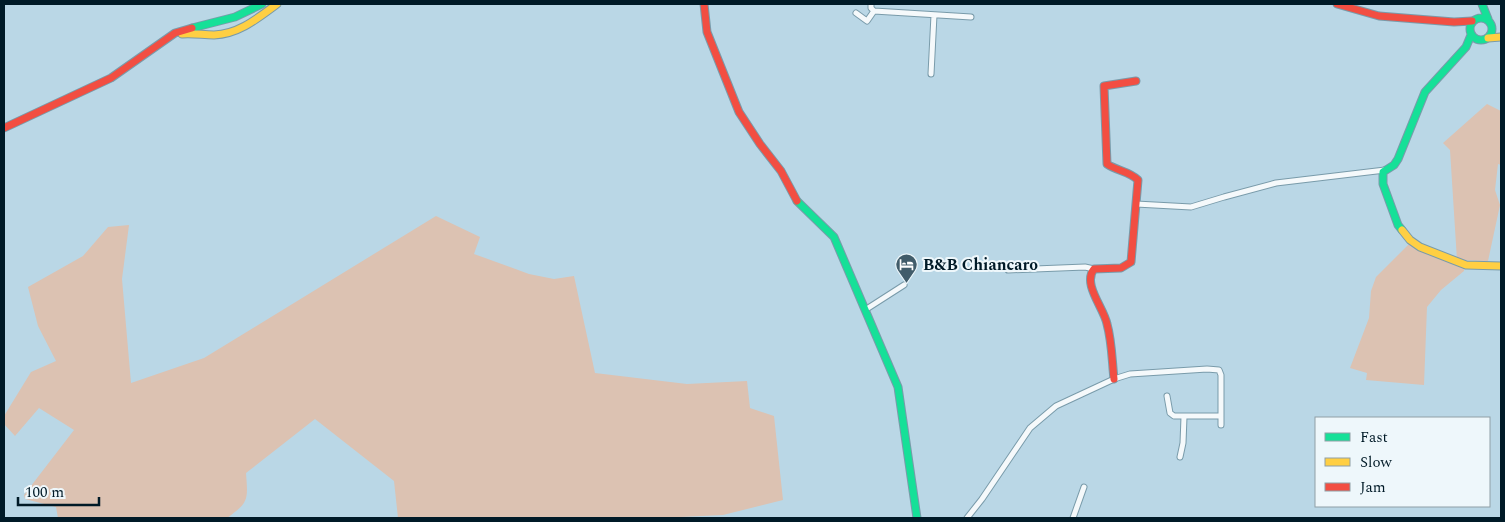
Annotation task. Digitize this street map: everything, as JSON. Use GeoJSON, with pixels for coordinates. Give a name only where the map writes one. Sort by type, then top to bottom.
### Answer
{"type":"FeatureCollection","features":[{"type":"Feature","properties":{"kind":"street"},"geometry":{"type":"LineString","coordinates":[[4,128],[111,78],[175,33],[235,17],[262,4]]}},
{"type":"Feature","properties":{"kind":"street"},"geometry":{"type":"LineString","coordinates":[[170,36],[189,34],[212,35],[233,32],[252,22],[277,4]]}},
{"type":"Feature","properties":{"kind":"street"},"geometry":{"type":"LineString","coordinates":[[704,4],[707,32],[739,112],[781,171],[798,202],[834,237],[900,392],[917,518]]}},
{"type":"Feature","properties":{"kind":"street"},"geometry":{"type":"LineString","coordinates":[[871,4],[871,8],[874,11]]}},
{"type":"Feature","properties":{"kind":"street"},"geometry":{"type":"LineString","coordinates":[[1337,4],[1378,16],[1454,22],[1475,20],[1482,17],[1488,19]]}},
{"type":"Feature","properties":{"kind":"street"},"geometry":{"type":"LineString","coordinates":[[1482,4],[1492,27],[1501,36]]}},
{"type":"Feature","properties":{"kind":"street"},"geometry":{"type":"LineString","coordinates":[[1466,47],[1471,34],[1470,26],[1475,20],[1482,4]]}},
{"type":"Feature","properties":{"kind":"street"},"geometry":{"type":"LineString","coordinates":[[856,13],[867,21],[874,11]]}},
{"type":"Feature","properties":{"kind":"street"},"geometry":{"type":"LineString","coordinates":[[874,11],[972,17]]}},
{"type":"Feature","properties":{"kind":"street"},"geometry":{"type":"LineString","coordinates":[[931,74],[934,15]]}},
{"type":"Feature","properties":{"kind":"street"},"geometry":{"type":"LineString","coordinates":[[1454,22],[1479,40]]}},
{"type":"Feature","properties":{"kind":"street"},"geometry":{"type":"LineString","coordinates":[[1488,38],[1492,32],[1492,27]]}},
{"type":"Feature","properties":{"kind":"street"},"geometry":{"type":"LineString","coordinates":[[1501,36],[1479,40],[1466,47],[1425,92],[1398,159],[1394,165],[1383,172],[1382,177],[1385,192],[1398,225],[1410,240],[1420,247],[1466,265],[1501,266]]}},
{"type":"Feature","properties":{"kind":"street"},"geometry":{"type":"LineString","coordinates":[[1008,270],[1121,268],[1128,266],[1131,262],[1138,184],[1137,178],[1110,168],[1107,164],[1104,86],[1136,81]]}},
{"type":"Feature","properties":{"kind":"street"},"geometry":{"type":"LineString","coordinates":[[1136,204],[1190,207],[1276,183],[1386,170]]}},
{"type":"Feature","properties":{"kind":"street"},"geometry":{"type":"LineString","coordinates":[[1094,269],[1090,278],[1104,312],[1114,379]]}},
{"type":"Feature","properties":{"kind":"street"},"geometry":{"type":"LineString","coordinates":[[865,310],[904,285]]}},
{"type":"Feature","properties":{"kind":"street"},"geometry":{"type":"LineString","coordinates":[[967,518],[1030,428],[1056,406],[1114,379],[1130,374],[1207,369],[1219,370],[1221,375],[1221,425]]}},
{"type":"Feature","properties":{"kind":"street"},"geometry":{"type":"LineString","coordinates":[[1167,396],[1170,413],[1174,416],[1220,416]]}},
{"type":"Feature","properties":{"kind":"street"},"geometry":{"type":"LineString","coordinates":[[1180,457],[1183,443],[1184,417]]}},
{"type":"Feature","properties":{"kind":"street"},"geometry":{"type":"LineString","coordinates":[[1072,518],[1084,487]]}},
{"type":"Feature","properties":{"kind":"shaded area"},"geometry":{"type":"Polygon","coordinates":[[[1487,104],[1501,111],[1501,165],[1498,164],[1495,190],[1500,205],[1488,261],[1457,260],[1450,150],[1443,143],[1487,104]]]}},
{"type":"Feature","properties":{"kind":"shaded area"},"geometry":{"type":"Polygon","coordinates":[[[436,216],[480,237],[474,254],[529,274],[554,279],[574,276],[595,373],[687,384],[747,381],[750,408],[774,416],[783,500],[723,515],[659,518],[398,518],[394,481],[315,419],[246,473],[247,495],[245,500],[240,508],[227,518],[58,518],[56,507],[25,499],[24,495],[74,430],[39,408],[15,436],[4,424],[4,416],[31,372],[56,361],[38,326],[28,287],[83,256],[108,227],[129,225],[122,279],[131,383],[204,358],[436,216]]]}},
{"type":"Feature","properties":{"kind":"shaded area"},"geometry":{"type":"Polygon","coordinates":[[[1409,244],[1464,266],[1464,271],[1441,290],[1427,307],[1424,385],[1366,380],[1367,373],[1350,368],[1369,318],[1371,291],[1376,277],[1409,244]]]}},
{"type":"Feature","properties":{"kind":"traffic: fast"},"geometry":{"type":"LineString","coordinates":[[192,28],[235,17],[262,4]]}},
{"type":"Feature","properties":{"kind":"traffic: fast"},"geometry":{"type":"LineString","coordinates":[[1482,4],[1488,19]]}},
{"type":"Feature","properties":{"kind":"traffic: fast"},"geometry":{"type":"LineString","coordinates":[[1477,18],[1485,18],[1492,25],[1492,29],[1492,33],[1485,40],[1477,40],[1470,33],[1470,25],[1477,18]]}},
{"type":"Feature","properties":{"kind":"traffic: fast"},"geometry":{"type":"LineString","coordinates":[[1402,230],[1398,225],[1383,184],[1383,172],[1394,165],[1398,159],[1425,92],[1466,47],[1471,35]]}},
{"type":"Feature","properties":{"kind":"traffic: fast"},"geometry":{"type":"LineString","coordinates":[[797,201],[834,237],[898,387],[917,518]]}},
{"type":"Feature","properties":{"kind":"traffic: slow"},"geometry":{"type":"LineString","coordinates":[[182,34],[214,35],[232,32],[263,15],[277,4]]}},
{"type":"Feature","properties":{"kind":"traffic: slow"},"geometry":{"type":"LineString","coordinates":[[1488,38],[1501,37]]}},
{"type":"Feature","properties":{"kind":"traffic: slow"},"geometry":{"type":"LineString","coordinates":[[1402,230],[1410,240],[1420,247],[1466,265],[1501,266]]}},
{"type":"Feature","properties":{"kind":"traffic: jam"},"geometry":{"type":"LineString","coordinates":[[704,4],[707,32],[739,112],[781,171],[797,201]]}},
{"type":"Feature","properties":{"kind":"traffic: jam"},"geometry":{"type":"LineString","coordinates":[[1337,4],[1379,16],[1454,22],[1472,21]]}},
{"type":"Feature","properties":{"kind":"traffic: jam"},"geometry":{"type":"LineString","coordinates":[[4,128],[111,78],[175,33],[192,28]]}},
{"type":"Feature","properties":{"kind":"traffic: jam"},"geometry":{"type":"LineString","coordinates":[[1114,379],[1109,331],[1092,289],[1091,275],[1094,269],[1121,268],[1131,262],[1138,180],[1107,164],[1104,86],[1136,81]]}},
{"type":"Feature","properties":{"kind":"place","name":"B&B Chiancaro"},"geometry":{"type":"Point","coordinates":[907,284]}}]}
